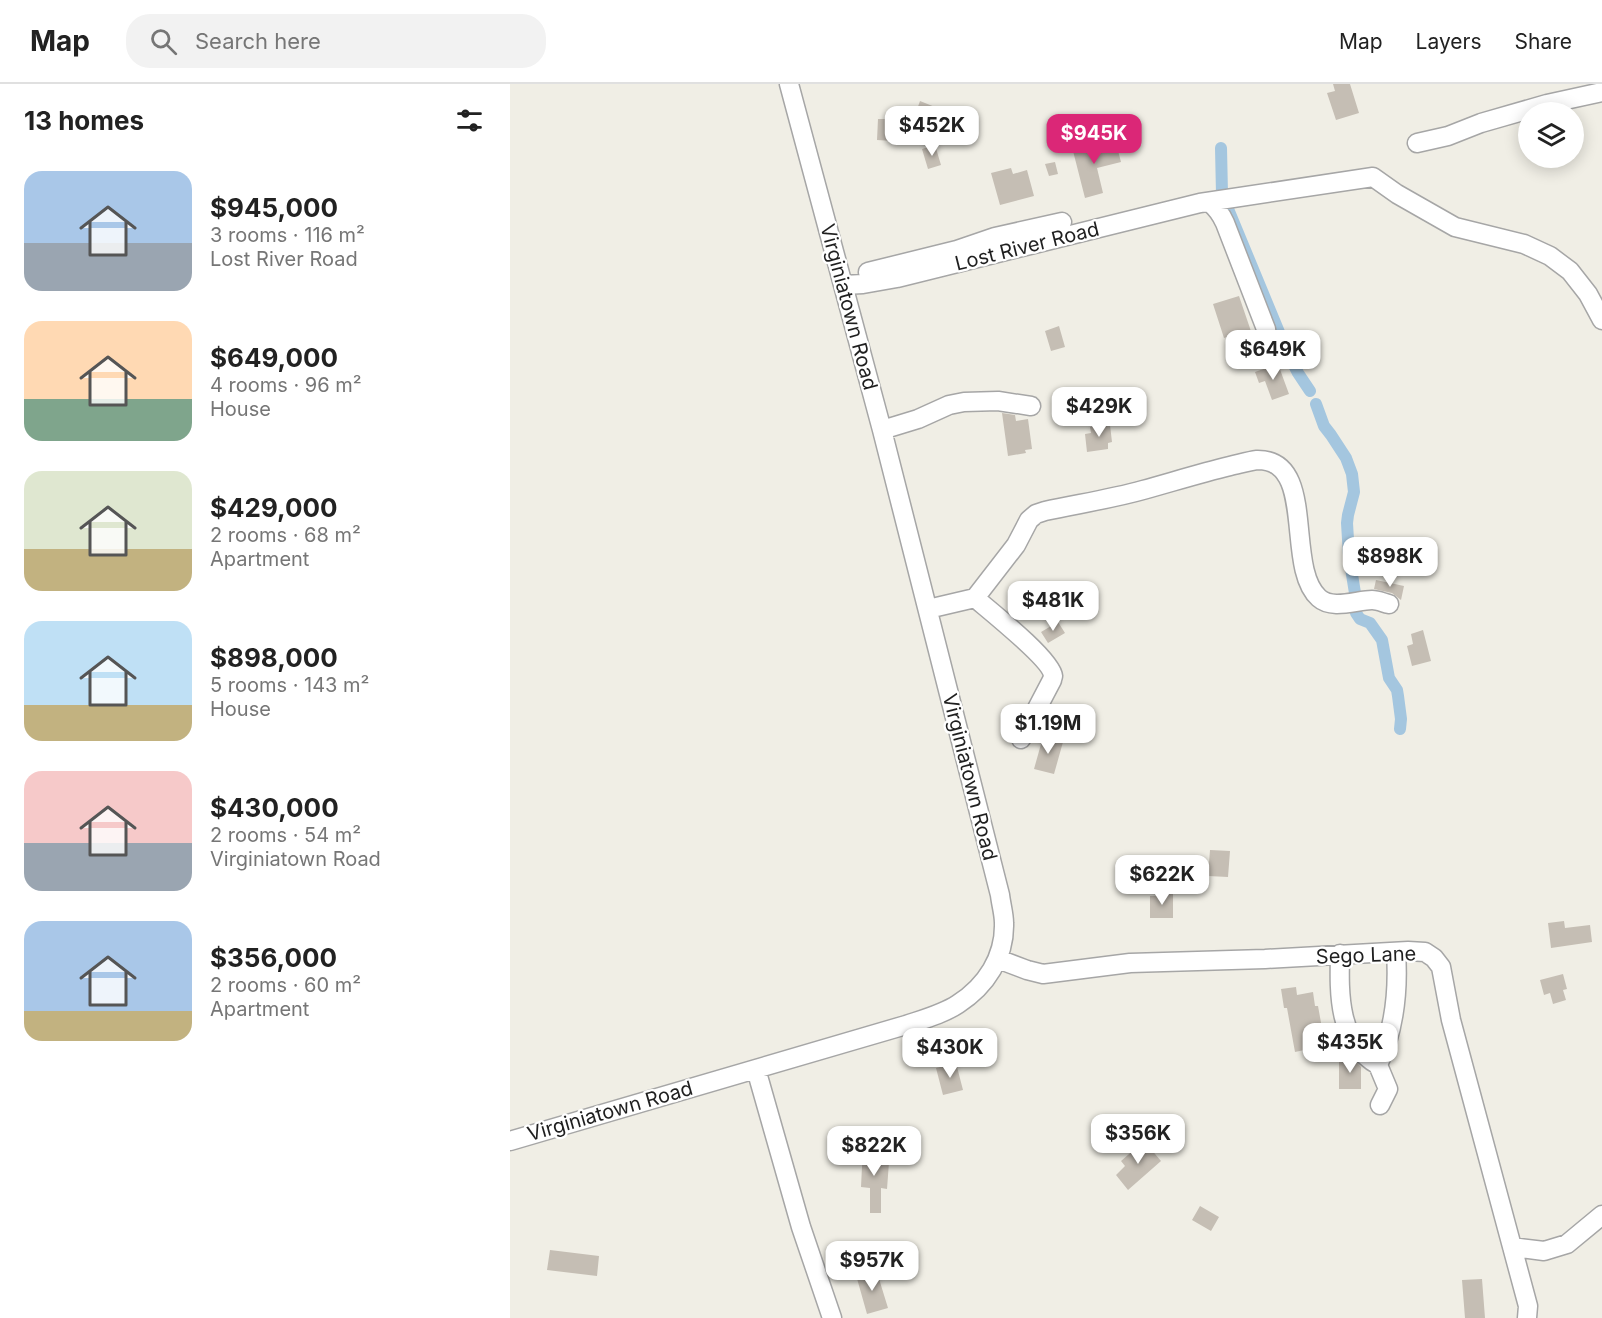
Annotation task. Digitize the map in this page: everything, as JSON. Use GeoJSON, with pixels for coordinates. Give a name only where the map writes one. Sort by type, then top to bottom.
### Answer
{"type":"FeatureCollection","features":[{"type":"Feature","properties":{"kind":"street","name":"Virginiatown Road"},"geometry":{"type":"LineString","coordinates":[[510,1141],[944,1012],[974,992],[989,975],[998,959],[1003,940],[1004,921],[1000,896],[882,430],[789,84]]}},
{"type":"Feature","properties":{"kind":"street"},"geometry":{"type":"LineString","coordinates":[[1417,143],[1448,136],[1481,123],[1547,104],[1602,92]]}},
{"type":"Feature","properties":{"kind":"street","name":"Lost River Road"},"geometry":{"type":"LineString","coordinates":[[844,285],[897,278],[1200,203],[1373,177],[1397,194],[1455,227],[1524,244],[1550,256],[1570,271],[1588,294],[1602,320]]}},
{"type":"Feature","properties":{"kind":"street"},"geometry":{"type":"LineString","coordinates":[[1209,202],[1215,206],[1225,223],[1266,329],[1266,344]]}},
{"type":"Feature","properties":{"kind":"street"},"geometry":{"type":"LineString","coordinates":[[844,285],[854,276],[873,270],[945,253],[995,237],[1062,222]]}},
{"type":"Feature","properties":{"kind":"street"},"geometry":{"type":"LineString","coordinates":[[882,430],[918,419],[949,405],[964,402],[998,401],[1031,406]]}},
{"type":"Feature","properties":{"kind":"street"},"geometry":{"type":"LineString","coordinates":[[928,609],[975,598],[1016,545],[1029,520],[1036,514],[1139,491],[1257,460],[1280,468],[1289,477],[1295,493],[1301,553],[1307,581],[1320,599],[1337,604],[1374,600],[1389,604]]}},
{"type":"Feature","properties":{"kind":"street"},"geometry":{"type":"LineString","coordinates":[[975,598],[1016,632],[1052,673],[1052,680],[1021,739]]}},
{"type":"Feature","properties":{"kind":"street"},"geometry":{"type":"LineString","coordinates":[[1378,1065],[1387,1043],[1396,999],[1398,976],[1396,952]]}},
{"type":"Feature","properties":{"kind":"street","name":"Sego Lane"},"geometry":{"type":"LineString","coordinates":[[998,959],[1043,974],[1130,963],[1340,954],[1425,952],[1434,958],[1441,967],[1451,1020],[1528,1306],[1527,1318]]}},
{"type":"Feature","properties":{"kind":"street"},"geometry":{"type":"LineString","coordinates":[[1340,954],[1340,985],[1344,1019],[1358,1049],[1378,1065],[1388,1089],[1380,1105]]}},
{"type":"Feature","properties":{"kind":"street"},"geometry":{"type":"LineString","coordinates":[[756,1069],[801,1227],[832,1318]]}},
{"type":"Feature","properties":{"kind":"street"},"geometry":{"type":"LineString","coordinates":[[1512,1247],[1544,1251],[1567,1244],[1602,1215]]}},
{"type":"Feature","properties":{"kind":"building"},"geometry":{"type":"Polygon","coordinates":[[[1333,84],[1350,84],[1359,113],[1336,120],[1327,93],[1335,91],[1333,84]]]}},
{"type":"Feature","properties":{"kind":"building"},"geometry":{"type":"Polygon","coordinates":[[[920,101],[940,109],[934,123],[915,115],[920,101]]]}},
{"type":"Feature","properties":{"kind":"building"},"geometry":{"type":"Polygon","coordinates":[[[878,119],[894,119],[893,141],[877,140],[878,119]]]}},
{"type":"Feature","properties":{"kind":"building"},"geometry":{"type":"Polygon","coordinates":[[[1090,142],[1092,149],[1116,143],[1121,162],[1097,168],[1103,193],[1085,198],[1072,147],[1090,142]]]}},
{"type":"Feature","properties":{"kind":"building"},"geometry":{"type":"Polygon","coordinates":[[[935,145],[941,165],[928,169],[922,149],[935,145]]]}},
{"type":"Feature","properties":{"kind":"building"},"geometry":{"type":"Polygon","coordinates":[[[1055,162],[1058,174],[1049,176],[1045,164],[1055,162]]]}},
{"type":"Feature","properties":{"kind":"building"},"geometry":{"type":"Polygon","coordinates":[[[1011,168],[1013,174],[1027,170],[1034,196],[1000,205],[991,173],[1011,168]]]}},
{"type":"Feature","properties":{"kind":"building"},"geometry":{"type":"Polygon","coordinates":[[[1239,296],[1255,343],[1231,351],[1227,337],[1224,338],[1213,304],[1239,296]]]}},
{"type":"Feature","properties":{"kind":"building"},"geometry":{"type":"Polygon","coordinates":[[[1059,326],[1065,347],[1051,351],[1045,331],[1059,326]]]}},
{"type":"Feature","properties":{"kind":"building"},"geometry":{"type":"Polygon","coordinates":[[[1278,364],[1289,394],[1272,400],[1265,381],[1259,383],[1255,372],[1278,364]]]}},
{"type":"Feature","properties":{"kind":"building"},"geometry":{"type":"Polygon","coordinates":[[[1002,413],[1015,415],[1016,421],[1028,419],[1032,449],[1025,450],[1026,453],[1008,456],[1002,413]]]}},
{"type":"Feature","properties":{"kind":"building"},"geometry":{"type":"Polygon","coordinates":[[[1110,425],[1112,442],[1108,443],[1108,449],[1087,452],[1085,434],[1091,433],[1090,427],[1110,425]]]}},
{"type":"Feature","properties":{"kind":"building"},"geometry":{"type":"Polygon","coordinates":[[[1376,580],[1404,586],[1401,600],[1392,593],[1374,589],[1376,580]]]}},
{"type":"Feature","properties":{"kind":"building"},"geometry":{"type":"Polygon","coordinates":[[[1058,622],[1065,633],[1048,643],[1041,632],[1058,622]]]}},
{"type":"Feature","properties":{"kind":"building"},"geometry":{"type":"Polygon","coordinates":[[[1423,630],[1431,661],[1412,666],[1407,646],[1413,644],[1411,634],[1423,630]]]}},
{"type":"Feature","properties":{"kind":"building"},"geometry":{"type":"Polygon","coordinates":[[[1043,737],[1063,742],[1054,774],[1034,769],[1043,737]]]}},
{"type":"Feature","properties":{"kind":"building"},"geometry":{"type":"Polygon","coordinates":[[[1210,850],[1230,851],[1228,877],[1208,876],[1210,850]]]}},
{"type":"Feature","properties":{"kind":"building"},"geometry":{"type":"Polygon","coordinates":[[[1158,892],[1173,892],[1173,918],[1150,918],[1150,896],[1158,896],[1158,892]]]}},
{"type":"Feature","properties":{"kind":"building"},"geometry":{"type":"Polygon","coordinates":[[[1564,921],[1565,928],[1590,925],[1592,942],[1551,948],[1548,923],[1564,921]]]}},
{"type":"Feature","properties":{"kind":"building"},"geometry":{"type":"Polygon","coordinates":[[[1563,974],[1567,989],[1563,990],[1566,1000],[1553,1004],[1550,993],[1544,995],[1540,980],[1563,974]]]}},
{"type":"Feature","properties":{"kind":"building"},"geometry":{"type":"Polygon","coordinates":[[[1296,987],[1297,995],[1313,992],[1315,1006],[1318,1006],[1322,1028],[1307,1030],[1327,1052],[1318,1060],[1309,1049],[1295,1052],[1281,989],[1296,987]]]}},
{"type":"Feature","properties":{"kind":"building"},"geometry":{"type":"Polygon","coordinates":[[[1353,1058],[1361,1067],[1361,1089],[1339,1089],[1339,1059],[1353,1058]]]}},
{"type":"Feature","properties":{"kind":"building"},"geometry":{"type":"Polygon","coordinates":[[[956,1063],[963,1090],[943,1095],[936,1068],[956,1063]]]}},
{"type":"Feature","properties":{"kind":"building"},"geometry":{"type":"Polygon","coordinates":[[[1144,1141],[1161,1161],[1128,1190],[1116,1175],[1125,1166],[1121,1161],[1144,1141]]]}},
{"type":"Feature","properties":{"kind":"building"},"geometry":{"type":"Polygon","coordinates":[[[863,1147],[879,1148],[878,1162],[889,1162],[887,1189],[881,1188],[881,1213],[870,1213],[870,1188],[861,1187],[863,1147]]]}},
{"type":"Feature","properties":{"kind":"building"},"geometry":{"type":"Polygon","coordinates":[[[1200,1206],[1219,1217],[1211,1231],[1192,1220],[1200,1206]]]}},
{"type":"Feature","properties":{"kind":"building"},"geometry":{"type":"Polygon","coordinates":[[[550,1250],[599,1256],[597,1276],[547,1270],[550,1250]]]}},
{"type":"Feature","properties":{"kind":"building"},"geometry":{"type":"Polygon","coordinates":[[[876,1269],[888,1308],[867,1314],[856,1275],[876,1269]]]}},
{"type":"Feature","properties":{"kind":"building"},"geometry":{"type":"Polygon","coordinates":[[[1482,1279],[1485,1318],[1465,1318],[1462,1280],[1482,1279]]]}},
{"type":"Feature","properties":{"kind":"waterway"},"geometry":{"type":"LineString","coordinates":[[1221,148],[1222,194]]}},
{"type":"Feature","properties":{"kind":"waterway"},"geometry":{"type":"LineString","coordinates":[[1226,204],[1286,349],[1310,391]]}},
{"type":"Feature","properties":{"kind":"waterway"},"geometry":{"type":"LineString","coordinates":[[1316,404],[1324,426],[1346,458],[1352,474],[1354,492],[1347,523],[1356,613],[1360,619],[1370,623],[1382,640],[1389,678],[1397,690],[1400,729]]}}]}
